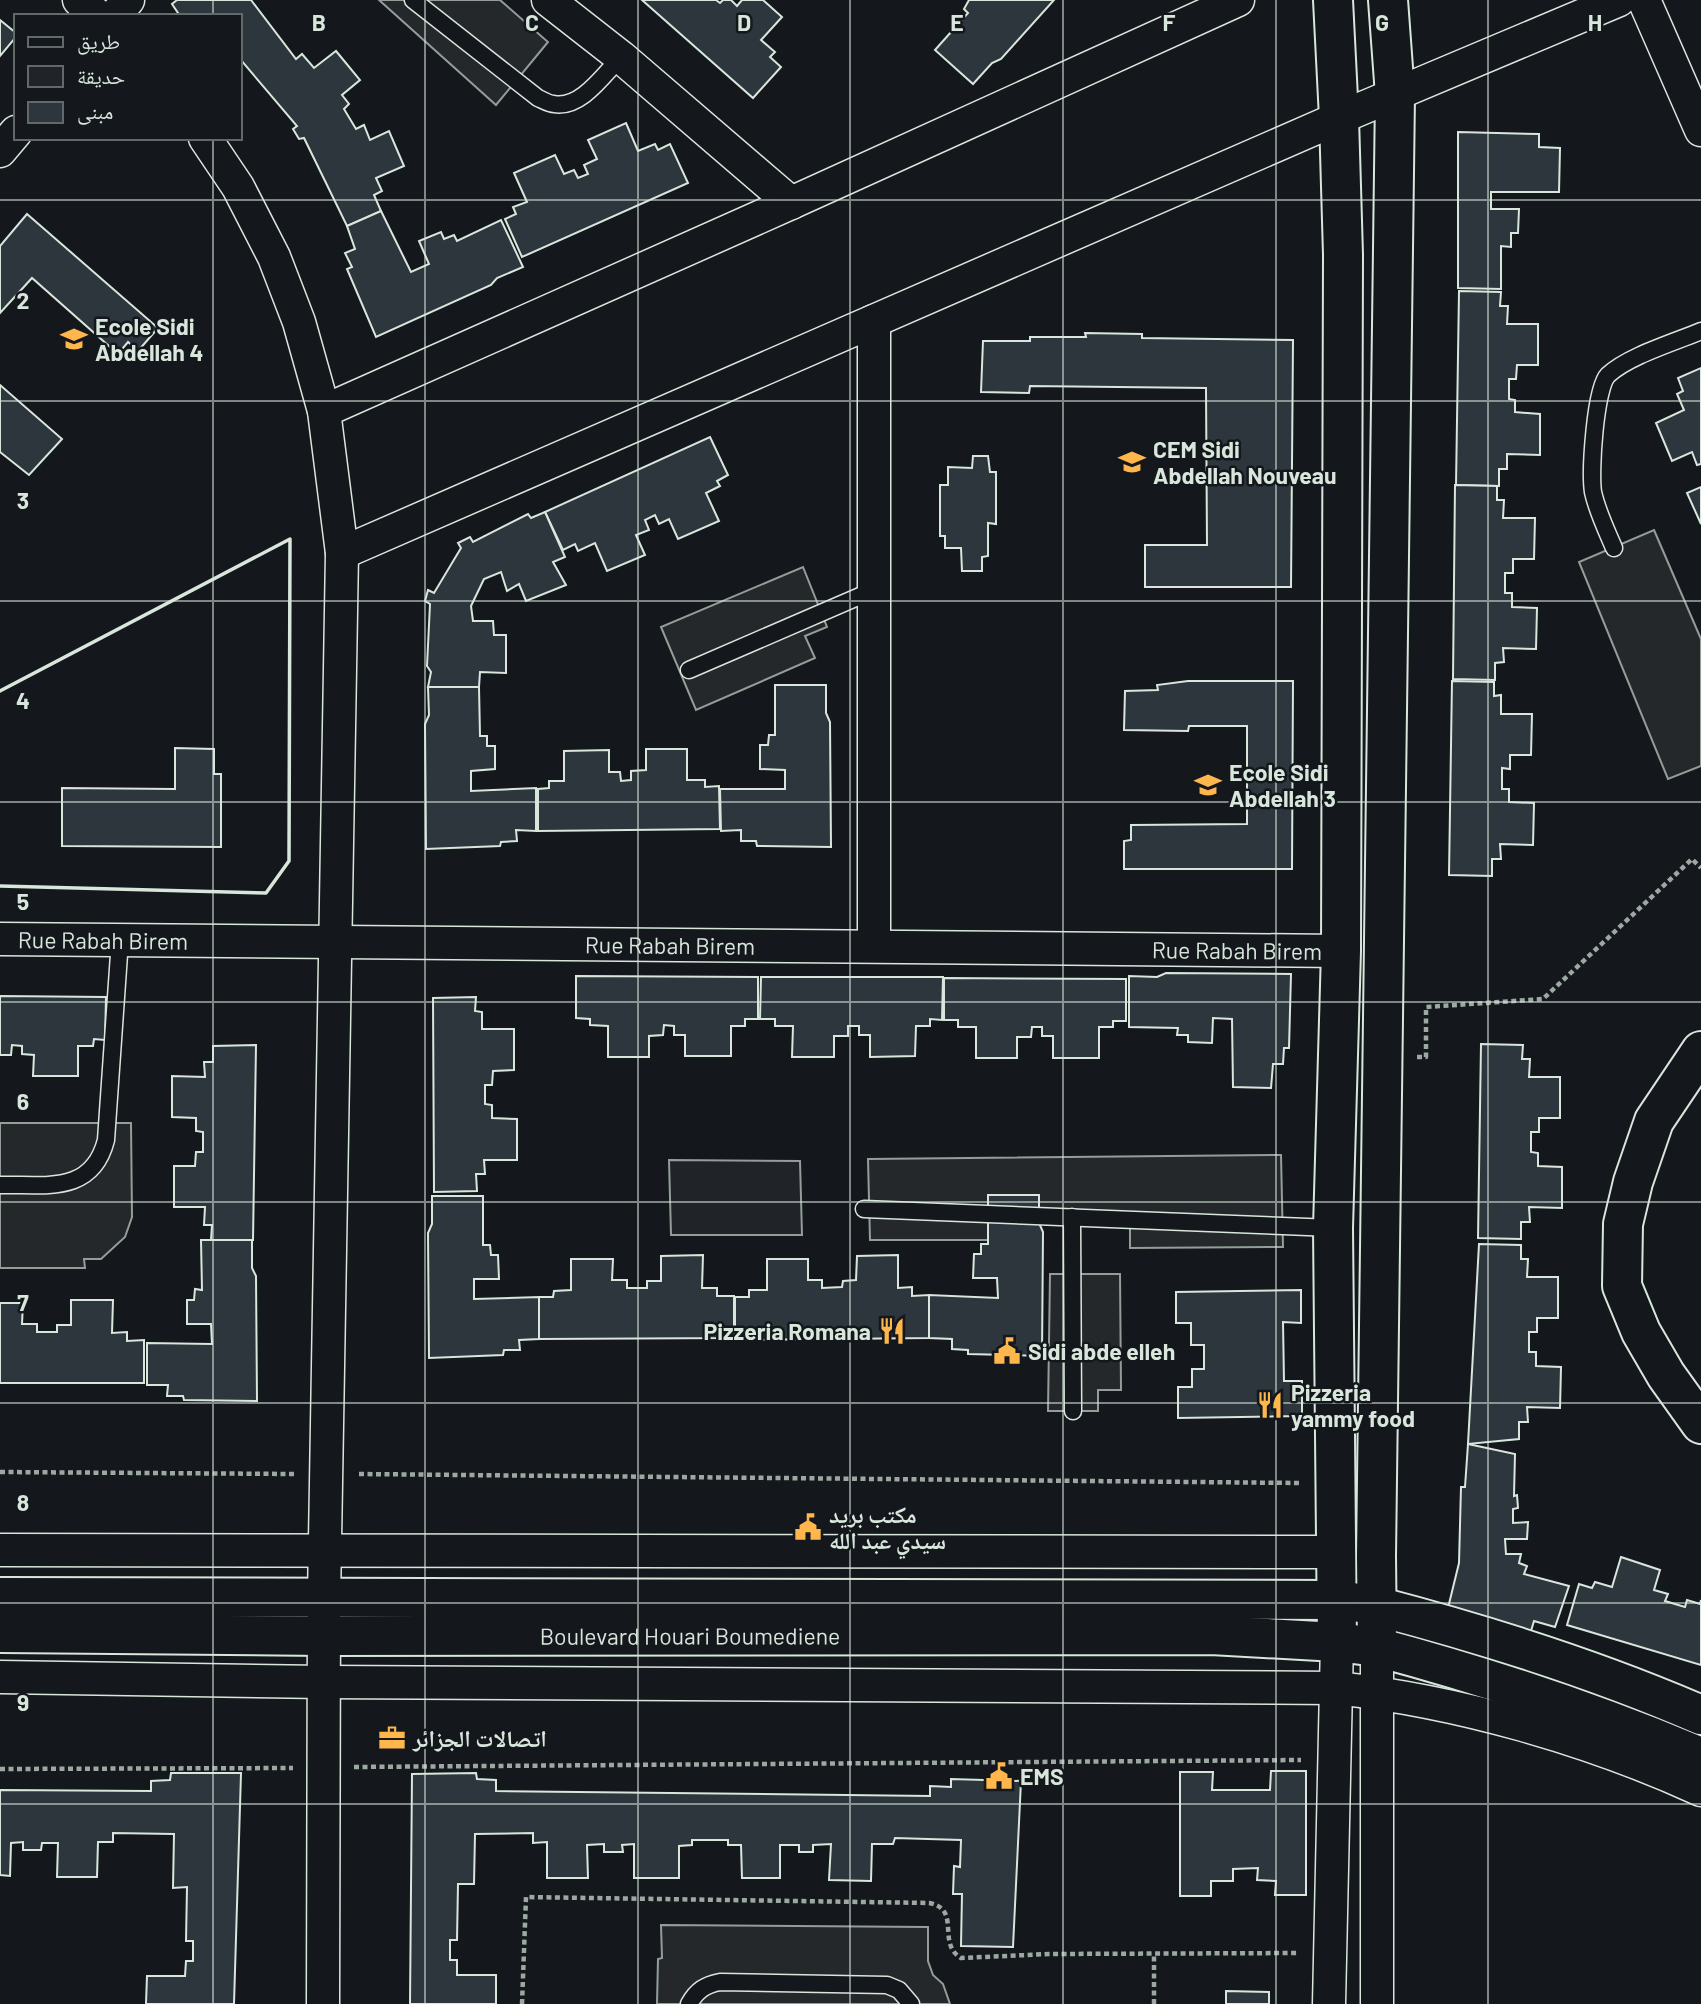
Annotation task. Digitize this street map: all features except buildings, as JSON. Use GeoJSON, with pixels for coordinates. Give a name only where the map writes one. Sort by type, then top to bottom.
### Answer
{"type":"FeatureCollection","features":[{"type":"Feature","properties":{"kind":"main road"},"geometry":{"type":"LineString","coordinates":[[1333,0],[1343,255],[1341,951],[1333,1228],[1337,1642]]}},
{"type":"Feature","properties":{"kind":"main road"},"geometry":{"type":"LineString","coordinates":[[1377,1647],[1395,95],[1388,0]]}},
{"type":"Feature","properties":{"kind":"main road"},"geometry":{"type":"LineString","coordinates":[[1701,1051],[1654,1121],[1633,1182],[1623,1224],[1622,1273],[1622,1286],[1641,1332],[1666,1375],[1701,1424]]}},
{"type":"Feature","properties":{"kind":"main road","name":"Boulevard Houari Boumediene"},"geometry":{"type":"LineString","coordinates":[[0,1597],[1336,1600],[1376,1606],[1555,1658],[1642,1689],[1701,1715]]}},
{"type":"Feature","properties":{"kind":"main road","name":"Boulevard Houari Boumediene"},"geometry":{"type":"LineString","coordinates":[[0,1633],[324,1636],[1211,1635],[1337,1642],[1377,1647],[1463,1670],[1630,1727],[1701,1757]]}},
{"type":"Feature","properties":{"kind":"street"},"geometry":{"type":"LineString","coordinates":[[79,0],[96,14]]}},
{"type":"Feature","properties":{"kind":"street"},"geometry":{"type":"LineString","coordinates":[[117,14],[128,0]]}},
{"type":"Feature","properties":{"kind":"street"},"geometry":{"type":"LineString","coordinates":[[548,0],[621,57],[791,203]]}},
{"type":"Feature","properties":{"kind":"street"},"geometry":{"type":"LineString","coordinates":[[342,553],[1339,118],[1619,0]]}},
{"type":"Feature","properties":{"kind":"street"},"geometry":{"type":"LineString","coordinates":[[1644,0],[1701,130]]}},
{"type":"Feature","properties":{"kind":"street"},"geometry":{"type":"LineString","coordinates":[[324,411],[791,203],[1223,3]]}},
{"type":"Feature","properties":{"kind":"street"},"geometry":{"type":"LineString","coordinates":[[0,151],[14,134]]}},
{"type":"Feature","properties":{"kind":"street"},"geometry":{"type":"LineString","coordinates":[[206,140],[238,187],[274,257],[299,322],[324,411],[342,553],[324,1599],[323,2004]]}},
{"type":"Feature","properties":{"kind":"street"},"geometry":{"type":"LineString","coordinates":[[874,321],[874,946]]}},
{"type":"Feature","properties":{"kind":"street","name":"Rue Rabah Birem"},"geometry":{"type":"LineString","coordinates":[[0,939],[1341,951]]}},
{"type":"Feature","properties":{"kind":"street"},"geometry":{"type":"LineString","coordinates":[[0,1550],[1336,1552]]}},
{"type":"Feature","properties":{"kind":"street"},"geometry":{"type":"LineString","coordinates":[[1329,2004],[1337,1642]]}},
{"type":"Feature","properties":{"kind":"street"},"geometry":{"type":"LineString","coordinates":[[1377,1647],[1377,2004]]}},
{"type":"Feature","properties":{"kind":"street"},"geometry":{"type":"LineString","coordinates":[[0,1677],[324,1682],[1336,1688],[1377,1692],[1457,1708],[1569,1739],[1674,1777],[1701,1790]]}},
{"type":"Feature","properties":{"kind":"lane"},"geometry":{"type":"LineString","coordinates":[[413,0],[538,98],[554,104],[571,103],[585,94],[621,57]]}},
{"type":"Feature","properties":{"kind":"lane"},"geometry":{"type":"LineString","coordinates":[[1614,548],[1598,511],[1592,472],[1599,396],[1605,377],[1621,365],[1701,331]]}},
{"type":"Feature","properties":{"kind":"lane"},"geometry":{"type":"LineString","coordinates":[[689,670],[874,590]]}},
{"type":"Feature","properties":{"kind":"lane"},"geometry":{"type":"LineString","coordinates":[[0,1185],[74,1181],[90,1172],[101,1157],[106,1140],[120,940]]}},
{"type":"Feature","properties":{"kind":"lane"},"geometry":{"type":"LineString","coordinates":[[864,1209],[1333,1228]]}},
{"type":"Feature","properties":{"kind":"lane"},"geometry":{"type":"LineString","coordinates":[[1072,1217],[1073,1411]]}},
{"type":"Feature","properties":{"kind":"lane"},"geometry":{"type":"LineString","coordinates":[[689,2004],[696,1992],[708,1984],[720,1982],[887,1984],[899,1990],[911,2004]]}},
{"type":"Feature","properties":{"kind":"path"},"geometry":{"type":"LineString","coordinates":[[1382,1059],[1426,1057],[1426,1007],[1543,999],[1692,859],[1701,868]]}},
{"type":"Feature","properties":{"kind":"path"},"geometry":{"type":"LineString","coordinates":[[0,1472],[1335,1484]]}},
{"type":"Feature","properties":{"kind":"path"},"geometry":{"type":"LineString","coordinates":[[0,1769],[1334,1760]]}},
{"type":"Feature","properties":{"kind":"path"},"geometry":{"type":"LineString","coordinates":[[522,2004],[526,1897],[929,1903],[939,1905],[945,1911],[950,1946],[953,1953],[961,1958],[1330,1952]]}},
{"type":"Feature","properties":{"kind":"path"},"geometry":{"type":"LineString","coordinates":[[1153,2004],[1154,1954]]}},
{"type":"Feature","properties":{"kind":"green space"},"geometry":{"type":"Polygon","coordinates":[[[669,1160],[800,1161],[802,1235],[671,1235],[669,1160]]]}},
{"type":"Feature","properties":{"kind":"shaded area"},"geometry":{"type":"Polygon","coordinates":[[[379,0],[500,0],[548,42],[496,105],[379,0]]]}},
{"type":"Feature","properties":{"kind":"shaded area"},"geometry":{"type":"Polygon","coordinates":[[[1654,530],[1701,639],[1701,766],[1668,779],[1579,562],[1654,530]]]}},
{"type":"Feature","properties":{"kind":"shaded area"},"geometry":{"type":"Polygon","coordinates":[[[803,567],[827,627],[805,636],[815,658],[696,710],[661,627],[803,567]]]}},
{"type":"Feature","properties":{"kind":"shaded area"},"geometry":{"type":"Polygon","coordinates":[[[0,1123],[131,1123],[132,1217],[125,1237],[101,1259],[84,1259],[85,1268],[0,1268],[0,1123]]]}},
{"type":"Feature","properties":{"kind":"shaded area"},"geometry":{"type":"Polygon","coordinates":[[[1281,1155],[1283,1247],[1130,1248],[1130,1219],[1021,1220],[1020,1240],[870,1240],[868,1159],[1281,1155]]]}},
{"type":"Feature","properties":{"kind":"shaded area"},"geometry":{"type":"Polygon","coordinates":[[[1050,1274],[1120,1274],[1121,1390],[1098,1390],[1098,1411],[1048,1411],[1050,1274]]]}},
{"type":"Feature","properties":{"kind":"shaded area"},"geometry":{"type":"Polygon","coordinates":[[[661,1925],[928,1927],[928,1961],[933,1975],[943,1984],[950,2004],[657,2004],[658,1959],[662,1958],[661,1925]]]}},
{"type":"Feature","properties":{"kind":"wall"},"geometry":{"type":"LineString","coordinates":[[0,691],[290,539],[289,861],[266,893],[0,886]]}},
{"type":"Feature","properties":{"kind":"place","name":"Ecole Sidi Abdellah 4"},"geometry":{"type":"Point","coordinates":[74,339]}},
{"type":"Feature","properties":{"kind":"place","name":"CEM Sidi Abdellah Nouveau"},"geometry":{"type":"Point","coordinates":[1132,462]}},
{"type":"Feature","properties":{"kind":"place","name":"Ecole Sidi Abdellah 3"},"geometry":{"type":"Point","coordinates":[1208,785]}},
{"type":"Feature","properties":{"kind":"place","name":"Pizzeria Romana"},"geometry":{"type":"Point","coordinates":[892,1331]}},
{"type":"Feature","properties":{"kind":"place","name":"Sidi abde elleh"},"geometry":{"type":"Point","coordinates":[1007,1351]}},
{"type":"Feature","properties":{"kind":"place","name":"Pizzeria yammy food"},"geometry":{"type":"Point","coordinates":[1270,1405]}},
{"type":"Feature","properties":{"kind":"place","name":"مكتب بريد سيدي عبد الله"},"geometry":{"type":"Point","coordinates":[808,1527]}},
{"type":"Feature","properties":{"kind":"place","name":"اتصالات الجزائر"},"geometry":{"type":"Point","coordinates":[392,1738]}},
{"type":"Feature","properties":{"kind":"place","name":"EMS"},"geometry":{"type":"Point","coordinates":[999,1776]}}]}
